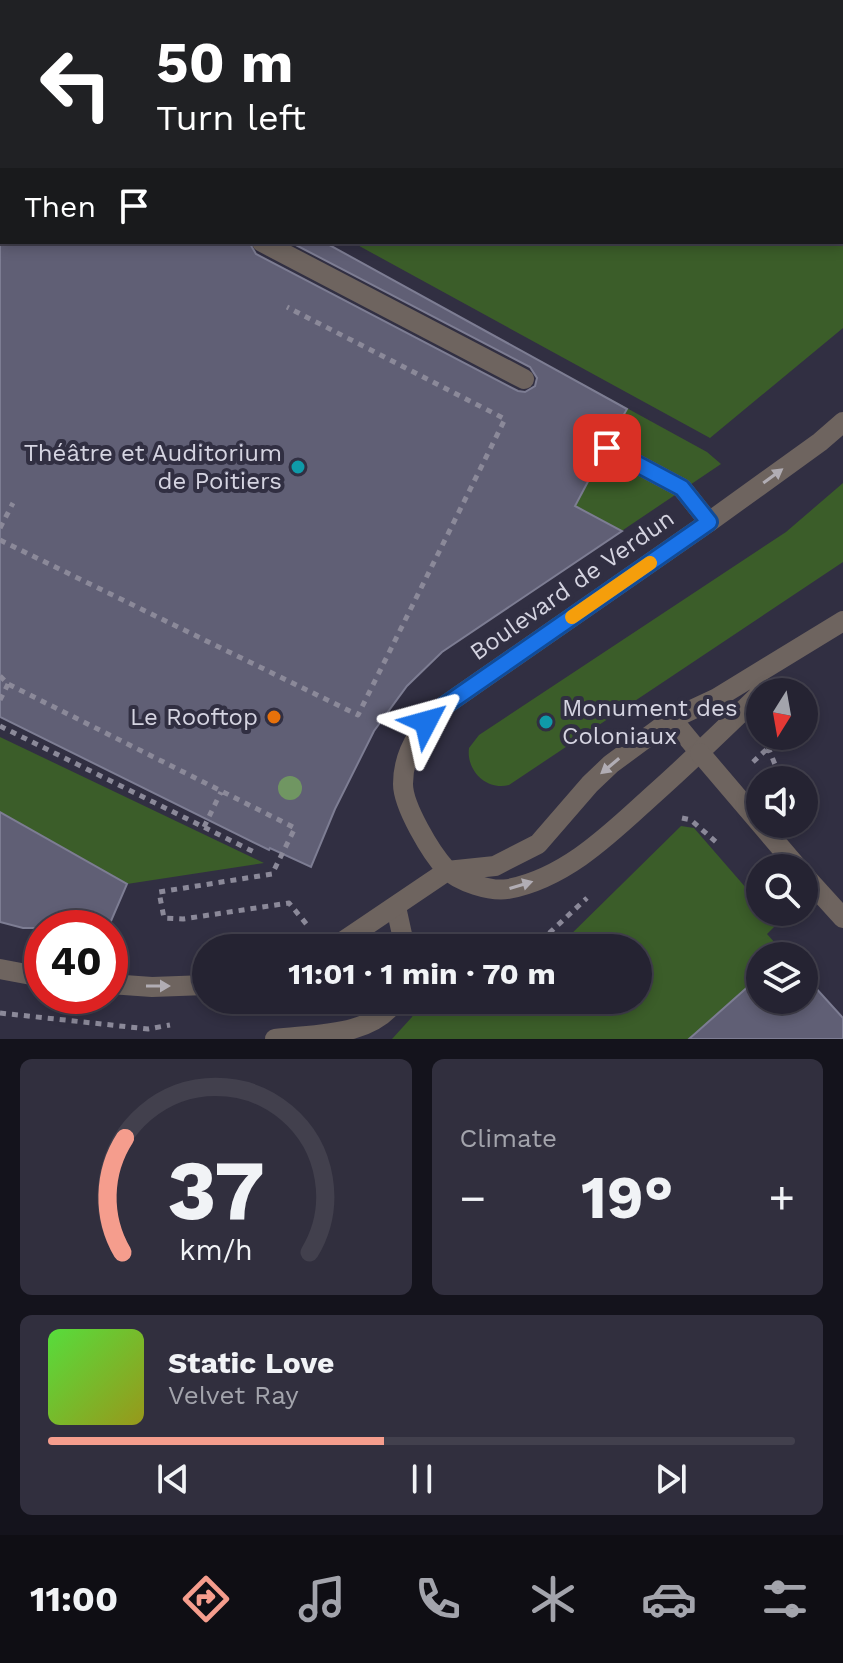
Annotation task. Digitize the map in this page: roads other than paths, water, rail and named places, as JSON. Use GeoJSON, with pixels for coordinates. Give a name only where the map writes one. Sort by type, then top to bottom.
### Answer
{"type":"FeatureCollection","features":[{"type":"Feature","properties":{"kind":"street"},"geometry":{"type":"LineString","coordinates":[[266,244],[524,379]]}},
{"type":"Feature","properties":{"kind":"street","name":"Boulevard de Verdun"},"geometry":{"type":"LineString","coordinates":[[447,871],[415,821],[406,802],[403,784],[410,751],[426,722],[444,706],[709,522],[843,422]]}},
{"type":"Feature","properties":{"kind":"street"},"geometry":{"type":"LineString","coordinates":[[607,448],[682,488],[709,522]]}},
{"type":"Feature","properties":{"kind":"street"},"geometry":{"type":"LineString","coordinates":[[355,934],[447,871],[495,866],[538,844],[611,764],[672,719],[717,698],[843,621]]}},
{"type":"Feature","properties":{"kind":"street"},"geometry":{"type":"LineString","coordinates":[[776,678],[816,639]]}},
{"type":"Feature","properties":{"kind":"street"},"geometry":{"type":"LineString","coordinates":[[447,871],[472,884],[506,889],[543,878],[579,858],[610,834],[746,708]]}},
{"type":"Feature","properties":{"kind":"street"},"geometry":{"type":"LineString","coordinates":[[672,719],[786,854]]}},
{"type":"Feature","properties":{"kind":"street"},"geometry":{"type":"LineString","coordinates":[[818,890],[843,918]]}},
{"type":"Feature","properties":{"kind":"street"},"geometry":{"type":"LineString","coordinates":[[396,907],[402,934]]}},
{"type":"Feature","properties":{"kind":"street"},"geometry":{"type":"LineString","coordinates":[[0,969],[24,974]]}},
{"type":"Feature","properties":{"kind":"street"},"geometry":{"type":"LineString","coordinates":[[128,984],[192,985]]}},
{"type":"Feature","properties":{"kind":"street"},"geometry":{"type":"LineString","coordinates":[[275,1039],[355,1028],[379,1019],[383,1014]]}},
{"type":"Feature","properties":{"kind":"place","name":"Théâtre et Auditorium de Poitiers"},"geometry":{"type":"Point","coordinates":[298,467]}},
{"type":"Feature","properties":{"kind":"place","name":"Le Rooftop"},"geometry":{"type":"Point","coordinates":[274,717]}},
{"type":"Feature","properties":{"kind":"place","name":"Monument des Coloniaux"},"geometry":{"type":"Point","coordinates":[546,722]}}]}
